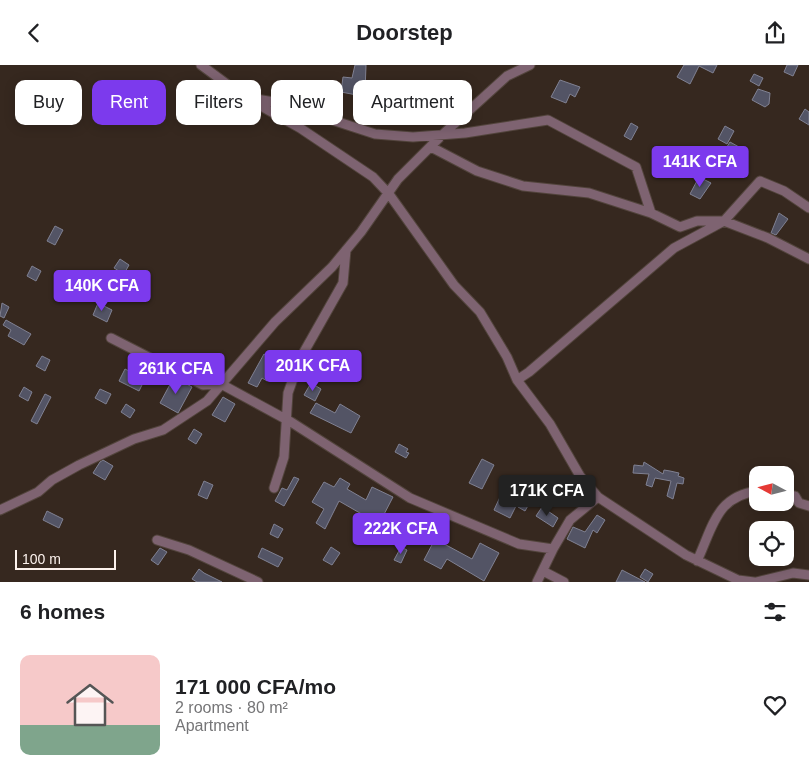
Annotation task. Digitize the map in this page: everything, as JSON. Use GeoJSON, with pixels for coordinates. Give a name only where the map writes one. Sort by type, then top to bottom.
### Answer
{"type":"FeatureCollection","features":[{"type":"Feature","properties":{"kind":"street"},"geometry":{"type":"LineString","coordinates":[[201,65],[221,80]]}},
{"type":"Feature","properties":{"kind":"street"},"geometry":{"type":"LineString","coordinates":[[0,510],[38,492],[52,480],[79,465],[134,439],[163,430],[207,401],[275,322],[332,267],[389,194],[398,179],[442,135],[508,76],[530,65]]}},
{"type":"Feature","properties":{"kind":"street"},"geometry":{"type":"LineString","coordinates":[[261,99],[280,103],[375,134],[413,137],[442,135],[548,120],[636,167],[651,213]]}},
{"type":"Feature","properties":{"kind":"street"},"geometry":{"type":"LineString","coordinates":[[261,106],[300,128],[373,177],[389,194],[454,285],[480,312],[507,357],[518,380],[550,424],[580,476],[598,497],[698,561],[738,580],[760,582],[793,573],[809,575]]}},
{"type":"Feature","properties":{"kind":"street"},"geometry":{"type":"LineString","coordinates":[[431,147],[477,171],[523,186],[589,193],[651,213],[680,227],[697,221],[724,221],[768,238],[809,259]]}},
{"type":"Feature","properties":{"kind":"street"},"geometry":{"type":"LineString","coordinates":[[518,380],[674,248],[724,221],[760,181],[784,191],[809,208]]}},
{"type":"Feature","properties":{"kind":"street"},"geometry":{"type":"LineString","coordinates":[[274,488],[284,457],[288,393],[300,359],[343,283],[346,250]]}},
{"type":"Feature","properties":{"kind":"street"},"geometry":{"type":"LineString","coordinates":[[111,338],[202,385],[221,384],[287,419],[410,498],[520,545],[553,549]]}},
{"type":"Feature","properties":{"kind":"street"},"geometry":{"type":"LineString","coordinates":[[698,561],[726,502],[739,495],[749,493]]}},
{"type":"Feature","properties":{"kind":"street"},"geometry":{"type":"LineString","coordinates":[[794,496],[799,503],[809,506]]}},
{"type":"Feature","properties":{"kind":"street"},"geometry":{"type":"LineString","coordinates":[[537,582],[570,520],[598,497]]}},
{"type":"Feature","properties":{"kind":"street"},"geometry":{"type":"LineString","coordinates":[[157,540],[189,551],[258,582]]}},
{"type":"Feature","properties":{"kind":"street"},"geometry":{"type":"LineString","coordinates":[[543,571],[564,582]]}},
{"type":"Feature","properties":{"kind":"building"},"geometry":{"type":"Polygon","coordinates":[[[355,65],[366,65],[365,80],[353,80],[353,94],[343,92],[343,77],[352,78],[355,65]]]}},
{"type":"Feature","properties":{"kind":"building"},"geometry":{"type":"Polygon","coordinates":[[[684,65],[717,65],[713,73],[699,66],[690,84],[677,77],[684,65]]]}},
{"type":"Feature","properties":{"kind":"building"},"geometry":{"type":"Polygon","coordinates":[[[787,65],[798,65],[793,76],[784,72],[787,65]]]}},
{"type":"Feature","properties":{"kind":"building"},"geometry":{"type":"Polygon","coordinates":[[[754,74],[763,78],[759,86],[750,81],[754,74]]]}},
{"type":"Feature","properties":{"kind":"building"},"geometry":{"type":"Polygon","coordinates":[[[560,80],[580,87],[575,97],[570,94],[566,103],[551,97],[560,80]]]}},
{"type":"Feature","properties":{"kind":"building"},"geometry":{"type":"Polygon","coordinates":[[[758,89],[770,93],[769,104],[765,107],[752,100],[758,89]]]}},
{"type":"Feature","properties":{"kind":"building"},"geometry":{"type":"Polygon","coordinates":[[[805,109],[809,112],[809,125],[799,119],[805,109]]]}},
{"type":"Feature","properties":{"kind":"building"},"geometry":{"type":"Polygon","coordinates":[[[631,123],[638,127],[631,140],[624,136],[631,123]]]}},
{"type":"Feature","properties":{"kind":"building"},"geometry":{"type":"Polygon","coordinates":[[[725,126],[734,131],[727,144],[718,139],[725,126]]]}},
{"type":"Feature","properties":{"kind":"building"},"geometry":{"type":"Polygon","coordinates":[[[730,142],[739,147],[734,155],[725,150],[730,142]]]}},
{"type":"Feature","properties":{"kind":"building"},"geometry":{"type":"Polygon","coordinates":[[[699,177],[711,183],[700,199],[690,194],[699,177]]]}},
{"type":"Feature","properties":{"kind":"building"},"geometry":{"type":"Polygon","coordinates":[[[779,213],[788,219],[776,235],[771,233],[779,213]]]}},
{"type":"Feature","properties":{"kind":"building"},"geometry":{"type":"Polygon","coordinates":[[[55,226],[63,230],[55,245],[47,241],[55,226]]]}},
{"type":"Feature","properties":{"kind":"building"},"geometry":{"type":"Polygon","coordinates":[[[120,259],[129,265],[124,274],[114,268],[120,259]]]}},
{"type":"Feature","properties":{"kind":"building"},"geometry":{"type":"Polygon","coordinates":[[[32,266],[41,271],[36,281],[27,276],[32,266]]]}},
{"type":"Feature","properties":{"kind":"building"},"geometry":{"type":"Polygon","coordinates":[[[2,303],[9,307],[4,318],[0,316],[2,303]]]}},
{"type":"Feature","properties":{"kind":"building"},"geometry":{"type":"Polygon","coordinates":[[[98,303],[112,310],[107,322],[93,315],[98,303]]]}},
{"type":"Feature","properties":{"kind":"building"},"geometry":{"type":"Polygon","coordinates":[[[6,320],[31,334],[24,345],[8,336],[11,330],[3,325],[6,320]]]}},
{"type":"Feature","properties":{"kind":"building"},"geometry":{"type":"Polygon","coordinates":[[[264,354],[272,359],[269,364],[274,367],[267,381],[262,378],[257,387],[248,383],[264,354]]]}},
{"type":"Feature","properties":{"kind":"building"},"geometry":{"type":"Polygon","coordinates":[[[42,356],[50,360],[45,371],[36,366],[42,356]]]}},
{"type":"Feature","properties":{"kind":"building"},"geometry":{"type":"Polygon","coordinates":[[[125,369],[145,379],[139,391],[119,381],[125,369]]]}},
{"type":"Feature","properties":{"kind":"building"},"geometry":{"type":"Polygon","coordinates":[[[174,377],[192,387],[178,413],[160,403],[174,377]]]}},
{"type":"Feature","properties":{"kind":"building"},"geometry":{"type":"Polygon","coordinates":[[[311,383],[321,389],[315,401],[304,395],[311,383]]]}},
{"type":"Feature","properties":{"kind":"building"},"geometry":{"type":"Polygon","coordinates":[[[24,387],[32,392],[28,401],[19,396],[24,387]]]}},
{"type":"Feature","properties":{"kind":"building"},"geometry":{"type":"Polygon","coordinates":[[[100,389],[111,394],[106,404],[95,398],[100,389]]]}},
{"type":"Feature","properties":{"kind":"building"},"geometry":{"type":"Polygon","coordinates":[[[45,394],[51,397],[37,424],[31,421],[45,394]]]}},
{"type":"Feature","properties":{"kind":"building"},"geometry":{"type":"Polygon","coordinates":[[[223,397],[235,404],[225,422],[212,415],[223,397]]]}},
{"type":"Feature","properties":{"kind":"building"},"geometry":{"type":"Polygon","coordinates":[[[316,403],[335,413],[340,404],[360,416],[351,433],[310,413],[316,403]]]}},
{"type":"Feature","properties":{"kind":"building"},"geometry":{"type":"Polygon","coordinates":[[[126,404],[135,410],[130,418],[121,412],[126,404]]]}},
{"type":"Feature","properties":{"kind":"building"},"geometry":{"type":"Polygon","coordinates":[[[194,429],[202,434],[196,444],[188,439],[194,429]]]}},
{"type":"Feature","properties":{"kind":"building"},"geometry":{"type":"Polygon","coordinates":[[[399,444],[408,449],[406,452],[409,453],[406,458],[395,452],[399,444]]]}},
{"type":"Feature","properties":{"kind":"building"},"geometry":{"type":"Polygon","coordinates":[[[482,459],[494,465],[482,489],[469,483],[482,459]]]}},
{"type":"Feature","properties":{"kind":"building"},"geometry":{"type":"Polygon","coordinates":[[[103,460],[113,466],[105,480],[93,473],[103,460]]]}},
{"type":"Feature","properties":{"kind":"building"},"geometry":{"type":"Polygon","coordinates":[[[644,462],[663,474],[664,470],[670,471],[679,473],[678,476],[684,478],[683,484],[677,483],[673,499],[667,496],[671,481],[655,478],[652,487],[646,485],[649,474],[633,473],[634,465],[643,466],[644,462]]]}},
{"type":"Feature","properties":{"kind":"building"},"geometry":{"type":"Polygon","coordinates":[[[294,477],[299,479],[284,506],[275,501],[282,488],[287,490],[294,477]]]}},
{"type":"Feature","properties":{"kind":"building"},"geometry":{"type":"Polygon","coordinates":[[[340,478],[350,484],[347,489],[366,500],[372,487],[393,497],[379,524],[339,501],[325,529],[316,523],[324,509],[312,502],[324,482],[334,487],[340,478]]]}},
{"type":"Feature","properties":{"kind":"building"},"geometry":{"type":"Polygon","coordinates":[[[204,481],[213,485],[207,499],[198,495],[204,481]]]}},
{"type":"Feature","properties":{"kind":"building"},"geometry":{"type":"Polygon","coordinates":[[[526,493],[533,497],[525,511],[518,507],[526,493]]]}},
{"type":"Feature","properties":{"kind":"building"},"geometry":{"type":"Polygon","coordinates":[[[500,497],[516,506],[510,518],[494,510],[500,497]]]}},
{"type":"Feature","properties":{"kind":"building"},"geometry":{"type":"Polygon","coordinates":[[[542,507],[558,518],[553,527],[536,516],[542,507]]]}},
{"type":"Feature","properties":{"kind":"building"},"geometry":{"type":"Polygon","coordinates":[[[47,511],[63,519],[59,528],[43,520],[47,511]]]}},
{"type":"Feature","properties":{"kind":"building"},"geometry":{"type":"Polygon","coordinates":[[[431,515],[444,522],[441,529],[427,522],[431,515]]]}},
{"type":"Feature","properties":{"kind":"building"},"geometry":{"type":"Polygon","coordinates":[[[597,515],[605,520],[597,533],[593,530],[585,548],[567,539],[573,527],[585,532],[597,515]]]}},
{"type":"Feature","properties":{"kind":"building"},"geometry":{"type":"Polygon","coordinates":[[[274,524],[283,529],[278,538],[270,534],[274,524]]]}},
{"type":"Feature","properties":{"kind":"building"},"geometry":{"type":"Polygon","coordinates":[[[435,539],[472,559],[480,543],[499,553],[484,581],[447,559],[441,569],[424,560],[435,539]]]}},
{"type":"Feature","properties":{"kind":"building"},"geometry":{"type":"Polygon","coordinates":[[[331,547],[340,553],[332,565],[323,560],[331,547]]]}},
{"type":"Feature","properties":{"kind":"building"},"geometry":{"type":"Polygon","coordinates":[[[401,547],[407,550],[401,563],[394,560],[401,547]]]}},
{"type":"Feature","properties":{"kind":"building"},"geometry":{"type":"Polygon","coordinates":[[[160,548],[167,552],[158,565],[151,560],[160,548]]]}},
{"type":"Feature","properties":{"kind":"building"},"geometry":{"type":"Polygon","coordinates":[[[262,548],[283,558],[278,567],[258,557],[262,548]]]}},
{"type":"Feature","properties":{"kind":"building"},"geometry":{"type":"Polygon","coordinates":[[[199,569],[222,582],[197,582],[192,579],[199,569]]]}},
{"type":"Feature","properties":{"kind":"building"},"geometry":{"type":"Polygon","coordinates":[[[645,569],[653,574],[648,582],[640,577],[645,569]]]}},
{"type":"Feature","properties":{"kind":"building"},"geometry":{"type":"Polygon","coordinates":[[[622,570],[645,582],[616,582],[622,570]]]}}]}
